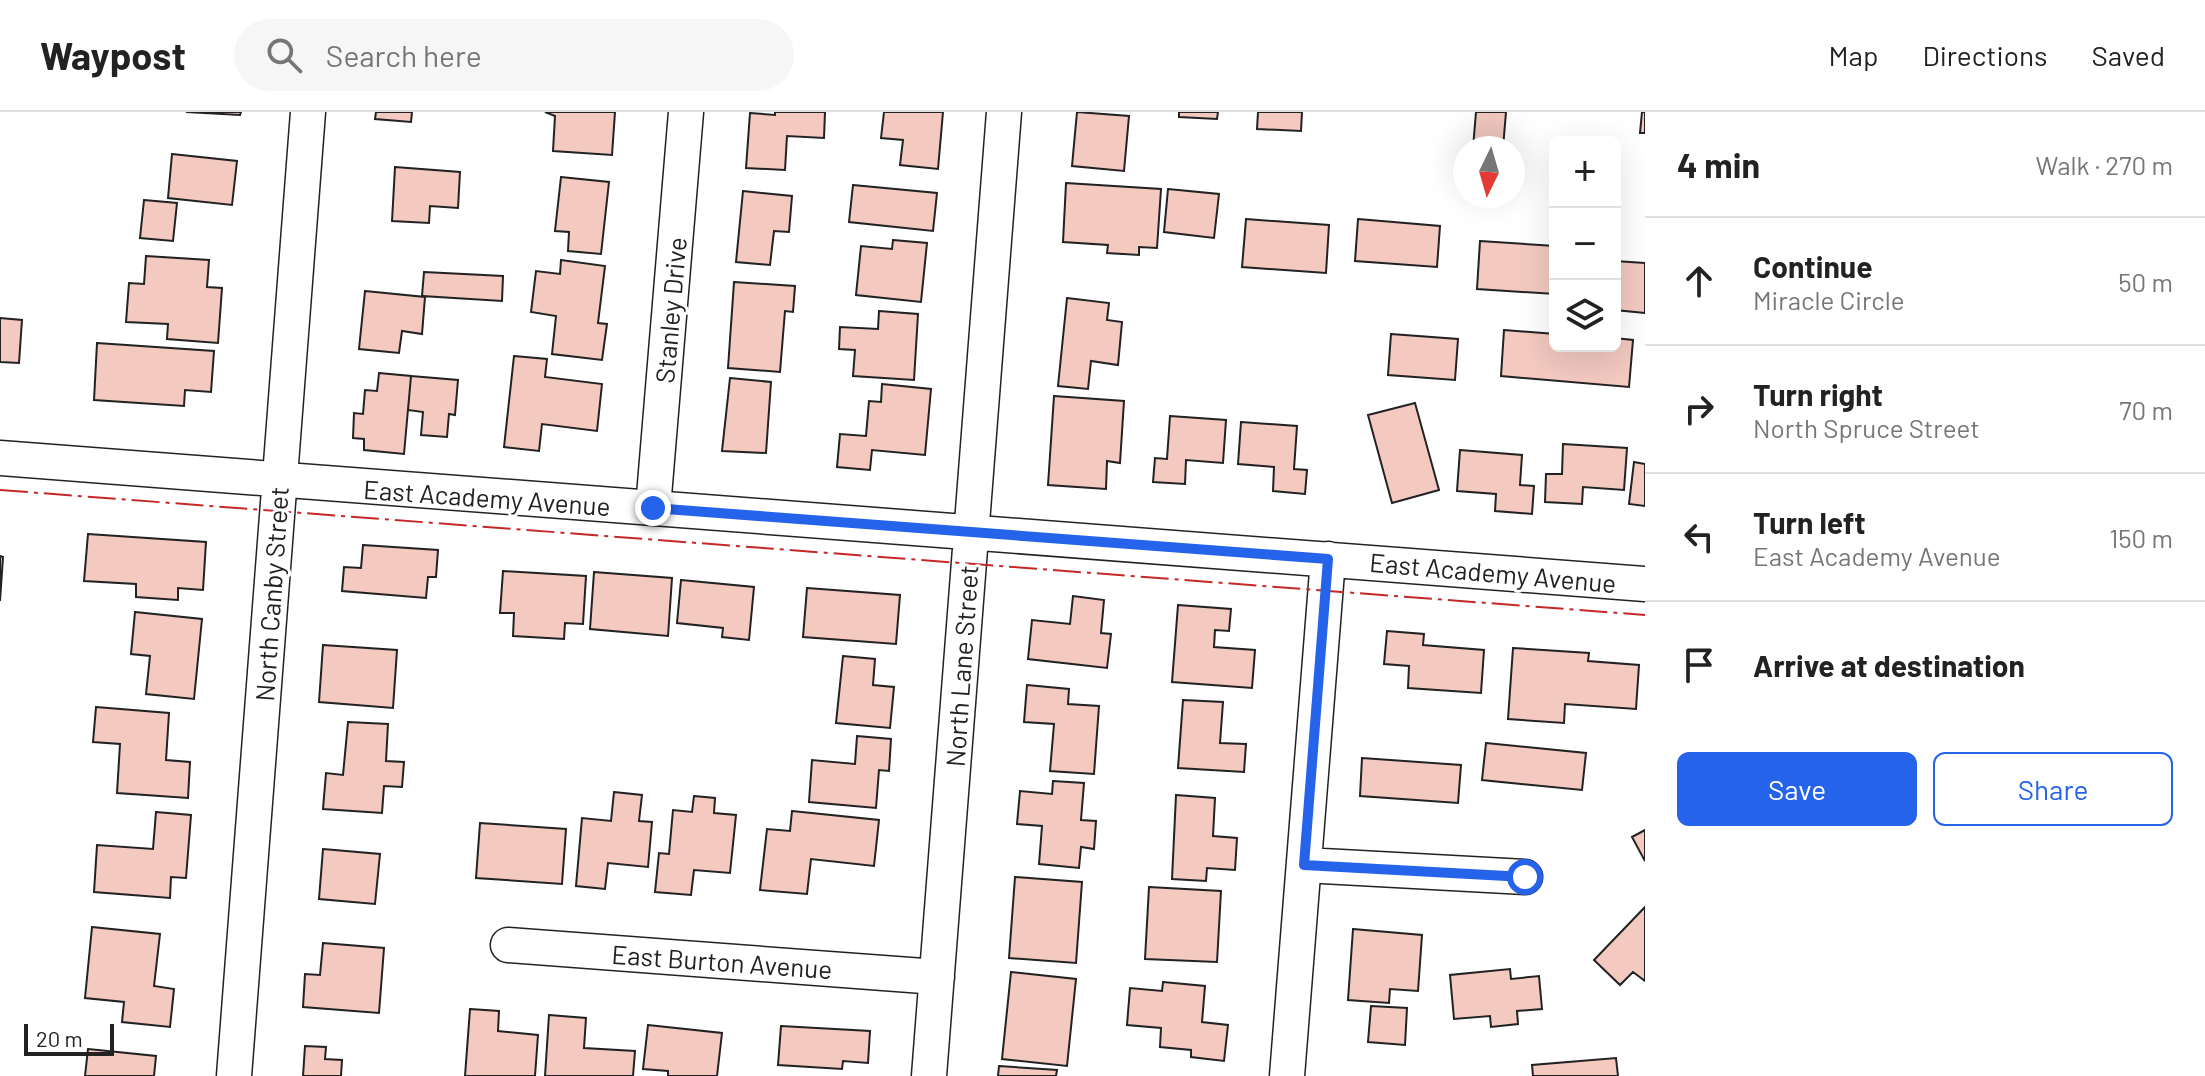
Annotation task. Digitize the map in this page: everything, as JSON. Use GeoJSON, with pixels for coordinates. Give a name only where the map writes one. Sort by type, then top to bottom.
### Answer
{"type":"FeatureCollection","features":[{"type":"Feature","properties":{"kind":"street","name":"North Canby Street"},"geometry":{"type":"LineString","coordinates":[[234,1076],[308,112]]}},
{"type":"Feature","properties":{"kind":"street","name":"Stanley Drive"},"geometry":{"type":"LineString","coordinates":[[653,508],[686,112]]}},
{"type":"Feature","properties":{"kind":"street","name":"North Lane Street"},"geometry":{"type":"LineString","coordinates":[[929,1076],[1004,112]]}},
{"type":"Feature","properties":{"kind":"street","name":"East Academy Avenue"},"geometry":{"type":"LineString","coordinates":[[0,458],[280,482],[1645,584]]}},
{"type":"Feature","properties":{"kind":"street"},"geometry":{"type":"LineString","coordinates":[[1287,1076],[1328,559]]}},
{"type":"Feature","properties":{"kind":"street"},"geometry":{"type":"LineString","coordinates":[[1304,865],[1525,877]]}},
{"type":"Feature","properties":{"kind":"street","name":"East Burton Avenue"},"geometry":{"type":"LineString","coordinates":[[508,945],[937,977]]}},
{"type":"Feature","properties":{"kind":"building"},"geometry":{"type":"Polygon","coordinates":[[[186,112],[241,112],[240,115],[186,112]]]}},
{"type":"Feature","properties":{"kind":"building"},"geometry":{"type":"Polygon","coordinates":[[[376,112],[412,112],[411,122],[375,119],[376,112]]]}},
{"type":"Feature","properties":{"kind":"building"},"geometry":{"type":"Polygon","coordinates":[[[545,112],[615,112],[612,155],[553,151],[555,116],[545,112]]]}},
{"type":"Feature","properties":{"kind":"building"},"geometry":{"type":"Polygon","coordinates":[[[775,112],[825,112],[824,138],[787,136],[785,170],[746,168],[750,113],[775,115],[775,112]]]}},
{"type":"Feature","properties":{"kind":"building"},"geometry":{"type":"Polygon","coordinates":[[[884,112],[943,112],[938,169],[900,165],[903,140],[881,138],[884,112]]]}},
{"type":"Feature","properties":{"kind":"building"},"geometry":{"type":"Polygon","coordinates":[[[1077,112],[1129,116],[1124,171],[1072,166],[1077,112]]]}},
{"type":"Feature","properties":{"kind":"building"},"geometry":{"type":"Polygon","coordinates":[[[1179,112],[1218,112],[1217,119],[1179,117],[1179,112]]]}},
{"type":"Feature","properties":{"kind":"building"},"geometry":{"type":"Polygon","coordinates":[[[1258,112],[1302,112],[1301,131],[1257,129],[1258,112]]]}},
{"type":"Feature","properties":{"kind":"building"},"geometry":{"type":"Polygon","coordinates":[[[1476,112],[1506,112],[1504,136],[1474,136],[1476,112]]]}},
{"type":"Feature","properties":{"kind":"building"},"geometry":{"type":"Polygon","coordinates":[[[1642,112],[1645,112],[1645,133],[1640,133],[1642,112]]]}},
{"type":"Feature","properties":{"kind":"building"},"geometry":{"type":"Polygon","coordinates":[[[172,154],[237,161],[232,205],[168,198],[172,154]]]}},
{"type":"Feature","properties":{"kind":"building"},"geometry":{"type":"Polygon","coordinates":[[[395,167],[460,172],[458,208],[430,206],[429,223],[392,221],[395,167]]]}},
{"type":"Feature","properties":{"kind":"building"},"geometry":{"type":"Polygon","coordinates":[[[561,177],[609,182],[601,254],[568,251],[569,232],[555,231],[561,177]]]}},
{"type":"Feature","properties":{"kind":"building"},"geometry":{"type":"Polygon","coordinates":[[[1066,183],[1161,189],[1157,248],[1139,247],[1139,255],[1107,253],[1108,245],[1063,242],[1066,183]]]}},
{"type":"Feature","properties":{"kind":"building"},"geometry":{"type":"Polygon","coordinates":[[[853,185],[937,193],[933,231],[849,222],[853,185]]]}},
{"type":"Feature","properties":{"kind":"building"},"geometry":{"type":"Polygon","coordinates":[[[1168,189],[1219,194],[1214,238],[1164,232],[1168,189]]]}},
{"type":"Feature","properties":{"kind":"building"},"geometry":{"type":"Polygon","coordinates":[[[743,191],[792,196],[789,232],[774,231],[770,265],[736,262],[743,191]]]}},
{"type":"Feature","properties":{"kind":"building"},"geometry":{"type":"Polygon","coordinates":[[[144,200],[177,203],[173,241],[140,238],[144,200]]]}},
{"type":"Feature","properties":{"kind":"building"},"geometry":{"type":"Polygon","coordinates":[[[1246,219],[1329,225],[1326,273],[1242,267],[1246,219]]]}},
{"type":"Feature","properties":{"kind":"building"},"geometry":{"type":"Polygon","coordinates":[[[1358,219],[1440,226],[1437,267],[1355,261],[1358,219]]]}},
{"type":"Feature","properties":{"kind":"building"},"geometry":{"type":"Polygon","coordinates":[[[893,240],[927,243],[921,302],[856,295],[861,246],[892,249],[893,240]]]}},
{"type":"Feature","properties":{"kind":"building"},"geometry":{"type":"Polygon","coordinates":[[[1480,241],[1549,246],[1549,294],[1477,289],[1480,241]]]}},
{"type":"Feature","properties":{"kind":"building"},"geometry":{"type":"Polygon","coordinates":[[[146,256],[209,260],[207,287],[222,288],[218,343],[167,339],[168,324],[126,322],[129,283],[144,284],[146,256]]]}},
{"type":"Feature","properties":{"kind":"building"},"geometry":{"type":"Polygon","coordinates":[[[561,260],[605,266],[598,323],[607,324],[602,360],[552,354],[556,316],[531,312],[536,271],[560,274],[561,260]]]}},
{"type":"Feature","properties":{"kind":"building"},"geometry":{"type":"Polygon","coordinates":[[[1621,261],[1645,263],[1645,313],[1621,311],[1621,261]]]}},
{"type":"Feature","properties":{"kind":"building"},"geometry":{"type":"Polygon","coordinates":[[[424,272],[503,276],[502,301],[422,296],[424,272]]]}},
{"type":"Feature","properties":{"kind":"building"},"geometry":{"type":"Polygon","coordinates":[[[734,282],[795,286],[793,312],[785,311],[780,372],[728,368],[734,282]]]}},
{"type":"Feature","properties":{"kind":"building"},"geometry":{"type":"Polygon","coordinates":[[[365,291],[425,297],[422,334],[402,331],[399,353],[359,349],[365,291]]]}},
{"type":"Feature","properties":{"kind":"building"},"geometry":{"type":"Polygon","coordinates":[[[1067,298],[1109,303],[1107,320],[1122,322],[1118,365],[1091,361],[1088,389],[1058,386],[1067,298]]]}},
{"type":"Feature","properties":{"kind":"building"},"geometry":{"type":"Polygon","coordinates":[[[879,311],[918,314],[914,380],[853,376],[855,350],[839,349],[840,327],[878,329],[879,311]]]}},
{"type":"Feature","properties":{"kind":"building"},"geometry":{"type":"Polygon","coordinates":[[[0,318],[22,320],[19,363],[0,362],[0,318]]]}},
{"type":"Feature","properties":{"kind":"building"},"geometry":{"type":"Polygon","coordinates":[[[1504,330],[1549,334],[1549,352],[1621,352],[1621,339],[1633,340],[1629,387],[1501,376],[1504,330]]]}},
{"type":"Feature","properties":{"kind":"building"},"geometry":{"type":"Polygon","coordinates":[[[1391,334],[1458,339],[1455,380],[1388,375],[1391,334]]]}},
{"type":"Feature","properties":{"kind":"building"},"geometry":{"type":"Polygon","coordinates":[[[97,343],[214,351],[211,392],[185,390],[184,406],[94,400],[97,343]]]}},
{"type":"Feature","properties":{"kind":"building"},"geometry":{"type":"Polygon","coordinates":[[[514,356],[547,359],[545,377],[602,384],[597,431],[542,424],[539,451],[504,447],[514,356]]]}},
{"type":"Feature","properties":{"kind":"building"},"geometry":{"type":"Polygon","coordinates":[[[379,373],[411,376],[404,454],[364,450],[364,439],[353,438],[354,413],[363,414],[365,390],[377,391],[379,373]]]}},
{"type":"Feature","properties":{"kind":"building"},"geometry":{"type":"Polygon","coordinates":[[[411,376],[458,380],[455,415],[449,414],[447,437],[421,435],[423,412],[408,410],[411,376]]]}},
{"type":"Feature","properties":{"kind":"building"},"geometry":{"type":"Polygon","coordinates":[[[730,378],[771,382],[766,453],[722,451],[730,378]]]}},
{"type":"Feature","properties":{"kind":"building"},"geometry":{"type":"Polygon","coordinates":[[[882,384],[931,389],[925,455],[872,450],[870,470],[837,467],[840,434],[866,436],[869,401],[881,402],[882,384]]]}},
{"type":"Feature","properties":{"kind":"building"},"geometry":{"type":"Polygon","coordinates":[[[1054,396],[1124,401],[1120,463],[1107,461],[1106,489],[1048,485],[1054,396]]]}},
{"type":"Feature","properties":{"kind":"building"},"geometry":{"type":"Polygon","coordinates":[[[1415,403],[1439,490],[1392,503],[1368,415],[1415,403]]]}},
{"type":"Feature","properties":{"kind":"building"},"geometry":{"type":"Polygon","coordinates":[[[1170,416],[1226,420],[1223,463],[1186,460],[1185,484],[1153,482],[1155,458],[1167,459],[1170,416]]]}},
{"type":"Feature","properties":{"kind":"building"},"geometry":{"type":"Polygon","coordinates":[[[1241,422],[1297,426],[1294,469],[1307,470],[1305,494],[1273,491],[1274,467],[1238,464],[1241,422]]]}},
{"type":"Feature","properties":{"kind":"building"},"geometry":{"type":"Polygon","coordinates":[[[1563,444],[1627,448],[1624,490],[1583,487],[1582,504],[1545,502],[1546,474],[1562,474],[1563,444]]]}},
{"type":"Feature","properties":{"kind":"building"},"geometry":{"type":"Polygon","coordinates":[[[1460,450],[1522,455],[1520,485],[1534,486],[1532,514],[1495,511],[1496,494],[1457,491],[1460,450]]]}},
{"type":"Feature","properties":{"kind":"building"},"geometry":{"type":"Polygon","coordinates":[[[1634,462],[1645,464],[1645,506],[1629,504],[1634,462]]]}},
{"type":"Feature","properties":{"kind":"building"},"geometry":{"type":"Polygon","coordinates":[[[88,534],[206,542],[203,590],[178,588],[178,600],[136,597],[136,584],[84,581],[88,534]]]}},
{"type":"Feature","properties":{"kind":"building"},"geometry":{"type":"Polygon","coordinates":[[[363,545],[438,550],[436,577],[428,577],[426,598],[342,591],[344,567],[361,568],[363,545]]]}},
{"type":"Feature","properties":{"kind":"building"},"geometry":{"type":"Polygon","coordinates":[[[0,556],[3,557],[0,601],[0,556]]]}},
{"type":"Feature","properties":{"kind":"building"},"geometry":{"type":"Polygon","coordinates":[[[503,571],[586,576],[583,624],[565,623],[564,639],[513,636],[514,613],[500,613],[503,571]]]}},
{"type":"Feature","properties":{"kind":"building"},"geometry":{"type":"Polygon","coordinates":[[[594,572],[672,578],[668,636],[590,629],[594,572]]]}},
{"type":"Feature","properties":{"kind":"building"},"geometry":{"type":"Polygon","coordinates":[[[681,580],[754,587],[749,640],[722,637],[723,628],[677,623],[681,580]]]}},
{"type":"Feature","properties":{"kind":"building"},"geometry":{"type":"Polygon","coordinates":[[[807,588],[900,595],[896,644],[803,637],[807,588]]]}},
{"type":"Feature","properties":{"kind":"building"},"geometry":{"type":"Polygon","coordinates":[[[1073,596],[1104,600],[1101,633],[1111,634],[1107,668],[1028,659],[1032,620],[1070,624],[1073,596]]]}},
{"type":"Feature","properties":{"kind":"building"},"geometry":{"type":"Polygon","coordinates":[[[1178,605],[1231,609],[1229,631],[1215,630],[1214,647],[1255,650],[1252,688],[1172,682],[1178,605]]]}},
{"type":"Feature","properties":{"kind":"building"},"geometry":{"type":"Polygon","coordinates":[[[135,612],[202,619],[194,699],[146,694],[150,656],[131,654],[135,612]]]}},
{"type":"Feature","properties":{"kind":"building"},"geometry":{"type":"Polygon","coordinates":[[[1387,631],[1424,634],[1423,645],[1484,650],[1481,693],[1408,688],[1409,666],[1384,664],[1387,631]]]}},
{"type":"Feature","properties":{"kind":"building"},"geometry":{"type":"Polygon","coordinates":[[[323,645],[397,650],[393,708],[319,702],[323,645]]]}},
{"type":"Feature","properties":{"kind":"building"},"geometry":{"type":"Polygon","coordinates":[[[1513,648],[1589,653],[1588,661],[1639,665],[1636,709],[1565,704],[1564,723],[1508,719],[1513,648]]]}},
{"type":"Feature","properties":{"kind":"building"},"geometry":{"type":"Polygon","coordinates":[[[843,656],[875,659],[873,685],[894,687],[890,728],[836,723],[843,656]]]}},
{"type":"Feature","properties":{"kind":"building"},"geometry":{"type":"Polygon","coordinates":[[[1027,685],[1069,689],[1068,704],[1099,706],[1094,774],[1050,771],[1054,724],[1024,722],[1027,685]]]}},
{"type":"Feature","properties":{"kind":"building"},"geometry":{"type":"Polygon","coordinates":[[[1183,700],[1223,702],[1220,743],[1246,744],[1244,772],[1178,768],[1183,700]]]}},
{"type":"Feature","properties":{"kind":"building"},"geometry":{"type":"Polygon","coordinates":[[[96,707],[169,713],[166,760],[190,762],[188,798],[117,793],[120,744],[93,742],[96,707]]]}},
{"type":"Feature","properties":{"kind":"building"},"geometry":{"type":"Polygon","coordinates":[[[348,722],[388,724],[386,761],[404,762],[402,787],[384,786],[382,813],[323,809],[326,773],[343,775],[348,722]]]}},
{"type":"Feature","properties":{"kind":"building"},"geometry":{"type":"Polygon","coordinates":[[[857,736],[891,739],[889,771],[879,770],[876,808],[809,802],[812,760],[855,764],[857,736]]]}},
{"type":"Feature","properties":{"kind":"building"},"geometry":{"type":"Polygon","coordinates":[[[1486,743],[1586,753],[1582,790],[1482,780],[1486,743]]]}},
{"type":"Feature","properties":{"kind":"building"},"geometry":{"type":"Polygon","coordinates":[[[1362,758],[1461,765],[1458,803],[1360,796],[1362,758]]]}},
{"type":"Feature","properties":{"kind":"building"},"geometry":{"type":"Polygon","coordinates":[[[1053,781],[1084,783],[1081,820],[1096,821],[1094,849],[1081,847],[1079,868],[1039,864],[1042,826],[1017,824],[1020,791],[1052,794],[1053,781]]]}},
{"type":"Feature","properties":{"kind":"building"},"geometry":{"type":"Polygon","coordinates":[[[614,792],[642,795],[639,821],[652,822],[648,867],[608,863],[605,889],[576,886],[582,818],[611,821],[614,792]]]}},
{"type":"Feature","properties":{"kind":"building"},"geometry":{"type":"Polygon","coordinates":[[[1176,795],[1215,798],[1213,836],[1237,838],[1235,870],[1207,868],[1206,881],[1172,879],[1176,795]]]}},
{"type":"Feature","properties":{"kind":"building"},"geometry":{"type":"Polygon","coordinates":[[[694,796],[715,798],[714,813],[736,815],[730,873],[694,870],[691,895],[655,892],[659,853],[669,854],[673,810],[692,812],[694,796]]]}},
{"type":"Feature","properties":{"kind":"building"},"geometry":{"type":"Polygon","coordinates":[[[792,811],[879,820],[874,866],[811,859],[807,894],[760,890],[767,829],[790,831],[792,811]]]}},
{"type":"Feature","properties":{"kind":"building"},"geometry":{"type":"Polygon","coordinates":[[[156,812],[191,815],[186,878],[171,877],[170,898],[94,892],[97,845],[153,849],[156,812]]]}},
{"type":"Feature","properties":{"kind":"building"},"geometry":{"type":"Polygon","coordinates":[[[480,823],[566,829],[562,884],[476,878],[480,823]]]}},
{"type":"Feature","properties":{"kind":"building"},"geometry":{"type":"Polygon","coordinates":[[[1645,830],[1645,861],[1632,837],[1645,830]]]}},
{"type":"Feature","properties":{"kind":"building"},"geometry":{"type":"Polygon","coordinates":[[[323,849],[380,854],[375,904],[319,899],[323,849]]]}},
{"type":"Feature","properties":{"kind":"building"},"geometry":{"type":"Polygon","coordinates":[[[1015,877],[1082,882],[1076,963],[1009,958],[1015,877]]]}},
{"type":"Feature","properties":{"kind":"building"},"geometry":{"type":"Polygon","coordinates":[[[1149,887],[1221,891],[1217,962],[1145,959],[1149,887]]]}},
{"type":"Feature","properties":{"kind":"building"},"geometry":{"type":"Polygon","coordinates":[[[1645,907],[1645,981],[1633,972],[1620,985],[1594,960],[1645,907]]]}},
{"type":"Feature","properties":{"kind":"building"},"geometry":{"type":"Polygon","coordinates":[[[92,927],[160,934],[154,986],[174,989],[170,1027],[122,1022],[124,1002],[85,998],[92,927]]]}},
{"type":"Feature","properties":{"kind":"building"},"geometry":{"type":"Polygon","coordinates":[[[1353,929],[1422,935],[1418,991],[1390,989],[1389,1003],[1348,1000],[1353,929]]]}},
{"type":"Feature","properties":{"kind":"building"},"geometry":{"type":"Polygon","coordinates":[[[323,943],[384,948],[379,1013],[303,1007],[305,974],[320,975],[323,943]]]}},
{"type":"Feature","properties":{"kind":"building"},"geometry":{"type":"Polygon","coordinates":[[[1510,969],[1511,979],[1539,976],[1542,1009],[1517,1011],[1518,1024],[1491,1027],[1490,1016],[1454,1019],[1450,975],[1510,969]]]}},
{"type":"Feature","properties":{"kind":"building"},"geometry":{"type":"Polygon","coordinates":[[[1011,972],[1076,979],[1067,1066],[1002,1059],[1011,972]]]}},
{"type":"Feature","properties":{"kind":"building"},"geometry":{"type":"Polygon","coordinates":[[[1163,982],[1205,986],[1202,1022],[1228,1025],[1224,1061],[1191,1057],[1191,1050],[1160,1047],[1161,1028],[1127,1025],[1130,988],[1162,991],[1163,982]]]}},
{"type":"Feature","properties":{"kind":"building"},"geometry":{"type":"Polygon","coordinates":[[[1371,1006],[1407,1008],[1405,1045],[1368,1042],[1371,1006]]]}},
{"type":"Feature","properties":{"kind":"building"},"geometry":{"type":"Polygon","coordinates":[[[470,1009],[499,1011],[498,1031],[538,1035],[535,1076],[465,1076],[470,1009]]]}},
{"type":"Feature","properties":{"kind":"building"},"geometry":{"type":"Polygon","coordinates":[[[549,1015],[586,1018],[584,1048],[635,1051],[633,1076],[545,1076],[549,1015]]]}},
{"type":"Feature","properties":{"kind":"building"},"geometry":{"type":"Polygon","coordinates":[[[648,1025],[722,1033],[717,1076],[668,1076],[668,1071],[643,1069],[648,1025]]]}},
{"type":"Feature","properties":{"kind":"building"},"geometry":{"type":"Polygon","coordinates":[[[781,1026],[870,1031],[868,1063],[843,1061],[842,1069],[778,1065],[781,1026]]]}},
{"type":"Feature","properties":{"kind":"building"},"geometry":{"type":"Polygon","coordinates":[[[305,1046],[326,1047],[325,1059],[342,1060],[341,1076],[303,1076],[305,1046]]]}},
{"type":"Feature","properties":{"kind":"building"},"geometry":{"type":"Polygon","coordinates":[[[88,1049],[156,1056],[154,1076],[85,1076],[88,1049]]]}},
{"type":"Feature","properties":{"kind":"building"},"geometry":{"type":"Polygon","coordinates":[[[1616,1058],[1618,1076],[1533,1076],[1532,1065],[1616,1058]]]}},
{"type":"Feature","properties":{"kind":"building"},"geometry":{"type":"Polygon","coordinates":[[[999,1066],[1057,1070],[1056,1076],[998,1076],[999,1066]]]}},
{"type":"Feature","properties":{"kind":"power"},"geometry":{"type":"LineString","coordinates":[[0,490],[1645,615]]}},
{"type":"Feature","properties":{"kind":"route"},"geometry":{"type":"LineString","coordinates":[[653,508],[1328,559],[1304,865],[1525,877]]}}]}
